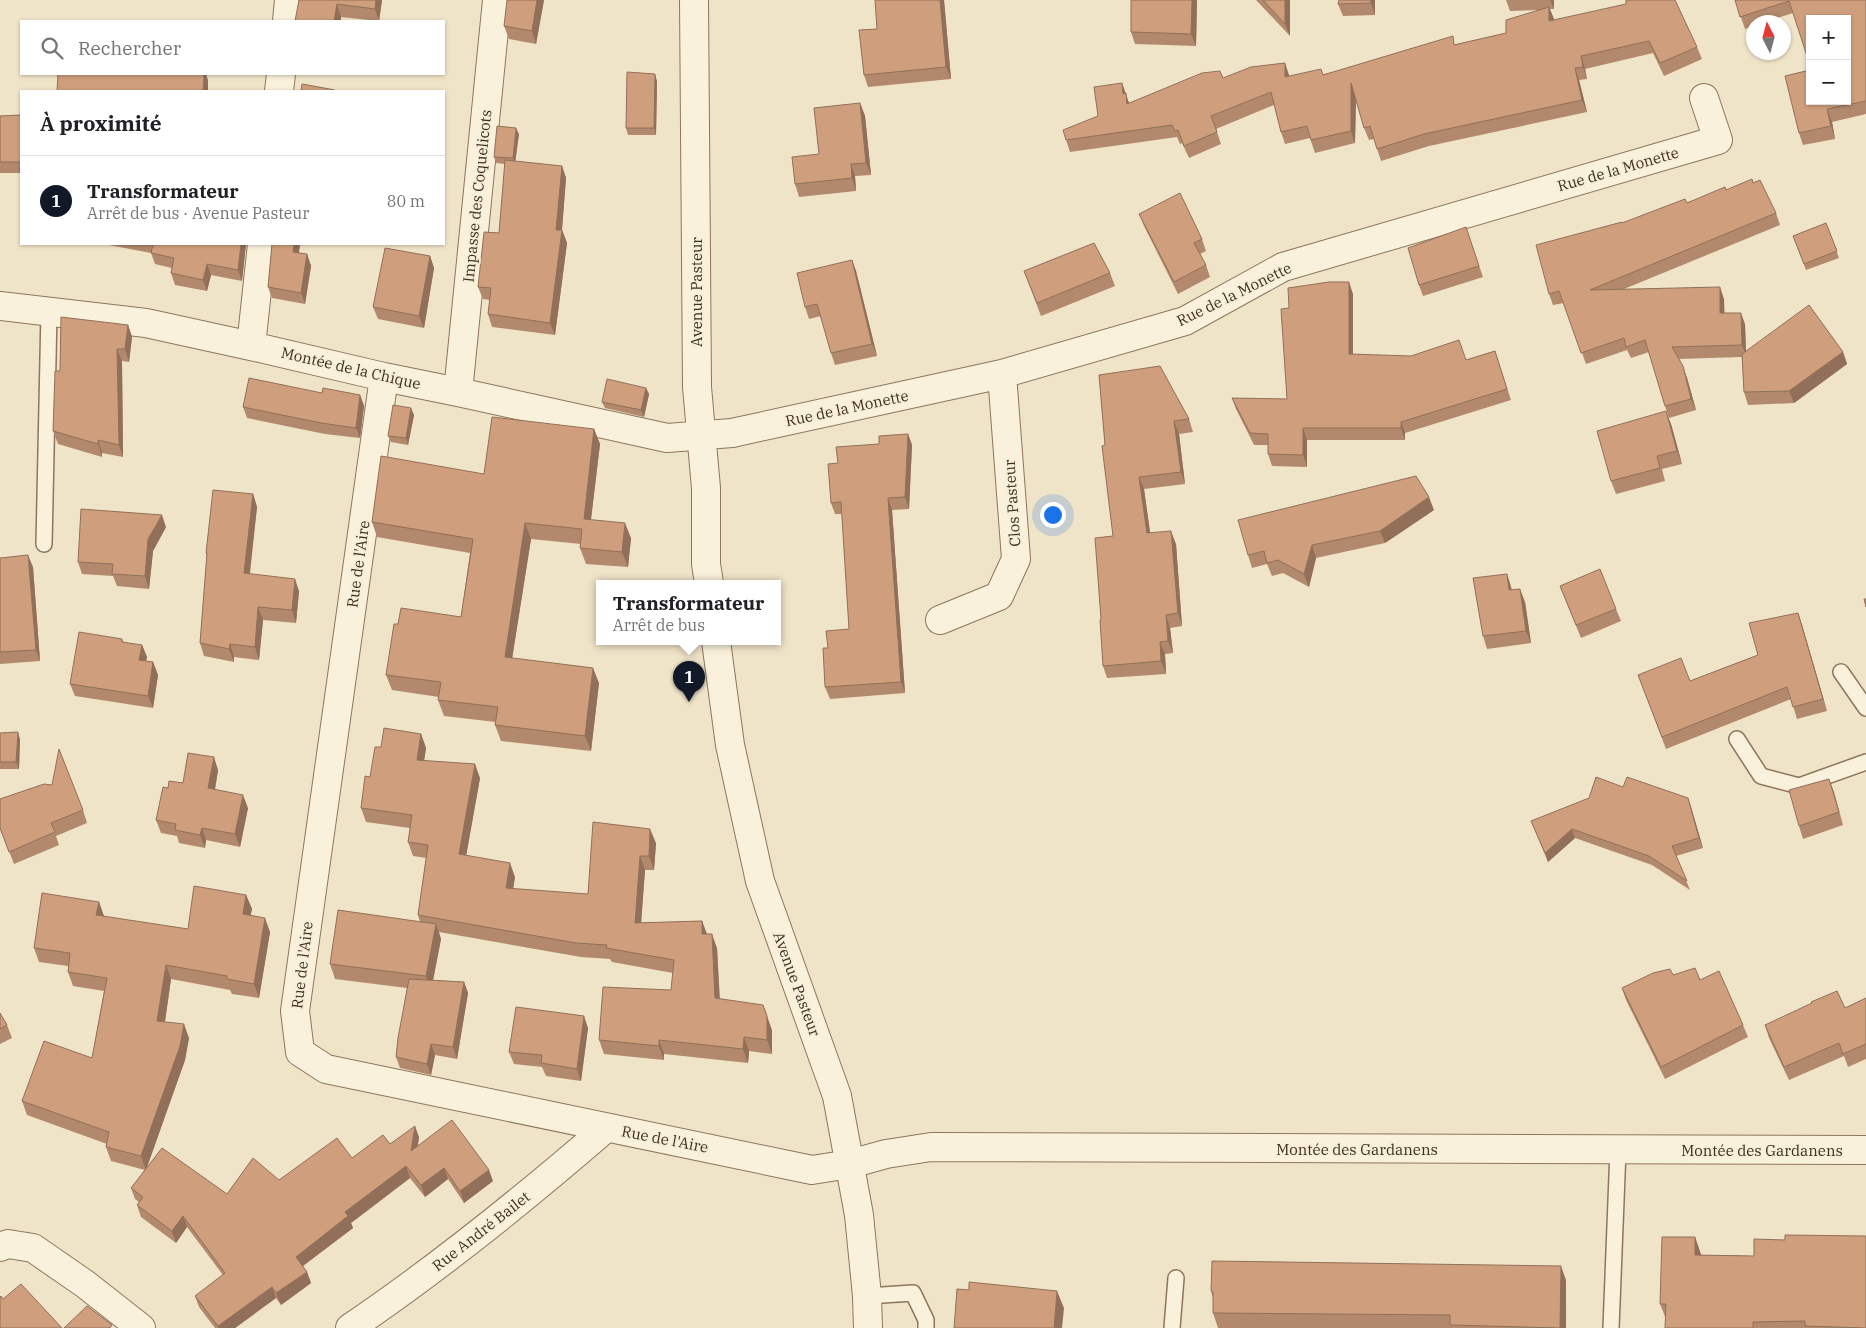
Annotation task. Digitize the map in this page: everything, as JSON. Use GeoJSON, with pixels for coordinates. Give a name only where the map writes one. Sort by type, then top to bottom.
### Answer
{"type":"FeatureCollection","features":[{"type":"Feature","properties":{"kind":"street"},"geometry":{"type":"LineString","coordinates":[[287,20],[289,0]]}},
{"type":"Feature","properties":{"kind":"street","name":"Impasse des Coquelicots"},"geometry":{"type":"LineString","coordinates":[[458,392],[497,0]]}},
{"type":"Feature","properties":{"kind":"street","name":"Avenue Pasteur"},"geometry":{"type":"LineString","coordinates":[[694,0],[697,387],[706,488],[706,564],[709,580]]}},
{"type":"Feature","properties":{"kind":"street"},"geometry":{"type":"LineString","coordinates":[[279,90],[281,75]]}},
{"type":"Feature","properties":{"kind":"street","name":"Rue de la Monette"},"geometry":{"type":"LineString","coordinates":[[701,435],[732,433],[1002,374],[1185,321],[1283,267],[1718,140],[1704,98]]}},
{"type":"Feature","properties":{"kind":"street"},"geometry":{"type":"LineString","coordinates":[[251,346],[262,245]]}},
{"type":"Feature","properties":{"kind":"street","name":"Montée de la Chique"},"geometry":{"type":"LineString","coordinates":[[0,306],[146,323],[667,438],[701,435]]}},
{"type":"Feature","properties":{"kind":"street","name":"Clos Pasteur"},"geometry":{"type":"LineString","coordinates":[[940,620],[999,596],[1016,559],[1002,374]]}},
{"type":"Feature","properties":{"kind":"street","name":"Rue de l'Aire"},"geometry":{"type":"LineString","coordinates":[[384,377],[295,1011],[300,1052],[326,1069],[812,1170],[850,1164]]}},
{"type":"Feature","properties":{"kind":"street","name":"Avenue Pasteur"},"geometry":{"type":"LineString","coordinates":[[717,645],[730,745],[760,882],[837,1096],[859,1215],[867,1296],[868,1328]]}},
{"type":"Feature","properties":{"kind":"street","name":"Rue André Bailet"},"geometry":{"type":"LineString","coordinates":[[350,1328],[399,1295],[538,1186],[606,1128]]}},
{"type":"Feature","properties":{"kind":"street","name":"Montée des Gardanens"},"geometry":{"type":"LineString","coordinates":[[850,1164],[886,1154],[931,1147],[1866,1150]]}},
{"type":"Feature","properties":{"kind":"street"},"geometry":{"type":"LineString","coordinates":[[0,1247],[8,1244],[33,1248],[85,1284],[141,1328]]}},
{"type":"Feature","properties":{"kind":"lane"},"geometry":{"type":"LineString","coordinates":[[44,544],[49,312]]}},
{"type":"Feature","properties":{"kind":"lane"},"geometry":{"type":"LineString","coordinates":[[1841,672],[1866,708]]}},
{"type":"Feature","properties":{"kind":"lane"},"geometry":{"type":"LineString","coordinates":[[1737,739],[1761,776],[1799,786],[1866,762]]}},
{"type":"Feature","properties":{"kind":"lane"},"geometry":{"type":"LineString","coordinates":[[1611,1328],[1618,1150]]}},
{"type":"Feature","properties":{"kind":"lane"},"geometry":{"type":"LineString","coordinates":[[1172,1328],[1176,1278]]}},
{"type":"Feature","properties":{"kind":"lane"},"geometry":{"type":"LineString","coordinates":[[867,1296],[912,1293],[926,1320],[926,1328]]}},
{"type":"Feature","properties":{"kind":"building"},"geometry":{"type":"Polygon","coordinates":[[[299,0],[376,0],[375,9],[337,4],[334,20],[295,20],[299,0]]]}},
{"type":"Feature","properties":{"kind":"building"},"geometry":{"type":"Polygon","coordinates":[[[507,0],[537,0],[532,31],[504,26],[507,0]]]}},
{"type":"Feature","properties":{"kind":"building"},"geometry":{"type":"Polygon","coordinates":[[[875,0],[940,0],[946,67],[864,75],[859,30],[877,29],[875,0]]]}},
{"type":"Feature","properties":{"kind":"building"},"geometry":{"type":"Polygon","coordinates":[[[1131,0],[1192,0],[1191,34],[1131,32],[1131,0]]]}},
{"type":"Feature","properties":{"kind":"building"},"geometry":{"type":"Polygon","coordinates":[[[1263,0],[1285,0],[1285,24],[1263,0]]]}},
{"type":"Feature","properties":{"kind":"building"},"geometry":{"type":"Polygon","coordinates":[[[1339,0],[1371,0],[1371,3],[1338,4],[1339,0]]]}},
{"type":"Feature","properties":{"kind":"building"},"geometry":{"type":"Polygon","coordinates":[[[1626,0],[1675,0],[1697,47],[1660,63],[1649,41],[1581,56],[1583,67],[1575,68],[1582,100],[1424,134],[1377,149],[1370,126],[1364,128],[1351,83],[1351,131],[1311,140],[1307,126],[1281,132],[1271,92],[1211,116],[1217,132],[1184,146],[1178,130],[1175,131],[1172,125],[1066,140],[1063,130],[1098,116],[1094,87],[1122,83],[1123,94],[1126,93],[1127,104],[1202,73],[1220,71],[1223,78],[1251,67],[1285,63],[1285,77],[1321,69],[1323,75],[1453,36],[1454,45],[1506,33],[1506,20],[1549,7],[1549,21],[1626,4],[1626,0]]]}},
{"type":"Feature","properties":{"kind":"building"},"geometry":{"type":"Polygon","coordinates":[[[1735,0],[1866,0],[1866,101],[1851,104],[1851,15],[1806,15],[1806,53],[1789,1],[1740,17],[1735,0]]]}},
{"type":"Feature","properties":{"kind":"building"},"geometry":{"type":"Polygon","coordinates":[[[1806,71],[1806,105],[1846,105],[1827,109],[1831,126],[1799,133],[1785,76],[1806,71]]]}},
{"type":"Feature","properties":{"kind":"building"},"geometry":{"type":"Polygon","coordinates":[[[627,72],[655,74],[654,128],[626,128],[627,72]]]}},
{"type":"Feature","properties":{"kind":"building"},"geometry":{"type":"Polygon","coordinates":[[[58,75],[204,75],[203,90],[57,90],[58,75]]]}},
{"type":"Feature","properties":{"kind":"building"},"geometry":{"type":"Polygon","coordinates":[[[302,84],[335,90],[301,90],[302,84]]]}},
{"type":"Feature","properties":{"kind":"building"},"geometry":{"type":"Polygon","coordinates":[[[860,103],[866,163],[851,164],[852,178],[795,184],[792,157],[819,154],[814,108],[860,103]]]}},
{"type":"Feature","properties":{"kind":"building"},"geometry":{"type":"Polygon","coordinates":[[[20,115],[20,162],[0,162],[0,116],[20,115]]]}},
{"type":"Feature","properties":{"kind":"building"},"geometry":{"type":"Polygon","coordinates":[[[497,126],[516,128],[513,158],[494,157],[497,126]]]}},
{"type":"Feature","properties":{"kind":"building"},"geometry":{"type":"Polygon","coordinates":[[[505,160],[562,166],[556,230],[562,230],[550,323],[488,314],[491,288],[478,287],[484,232],[499,233],[505,160]]]}},
{"type":"Feature","properties":{"kind":"building"},"geometry":{"type":"Polygon","coordinates":[[[1752,179],[1753,183],[1760,180],[1776,213],[1590,290],[1720,287],[1720,313],[1741,313],[1742,345],[1672,347],[1683,366],[1691,399],[1665,406],[1645,340],[1626,347],[1624,338],[1581,353],[1559,291],[1549,294],[1536,245],[1622,223],[1685,199],[1687,203],[1725,187],[1726,190],[1752,179]]]}},
{"type":"Feature","properties":{"kind":"building"},"geometry":{"type":"Polygon","coordinates":[[[1180,193],[1202,239],[1194,243],[1206,265],[1174,282],[1139,214],[1180,193]]]}},
{"type":"Feature","properties":{"kind":"building"},"geometry":{"type":"Polygon","coordinates":[[[1826,223],[1837,251],[1804,264],[1793,236],[1826,223]]]}},
{"type":"Feature","properties":{"kind":"building"},"geometry":{"type":"Polygon","coordinates":[[[1466,227],[1479,266],[1419,285],[1408,248],[1466,227]]]}},
{"type":"Feature","properties":{"kind":"building"},"geometry":{"type":"Polygon","coordinates":[[[1094,243],[1110,273],[1037,303],[1024,271],[1094,243]]]}},
{"type":"Feature","properties":{"kind":"building"},"geometry":{"type":"Polygon","coordinates":[[[153,245],[241,245],[238,270],[207,264],[203,280],[171,273],[174,258],[151,253],[153,245]]]}},
{"type":"Feature","properties":{"kind":"building"},"geometry":{"type":"Polygon","coordinates":[[[272,245],[294,245],[293,252],[307,254],[301,293],[268,287],[272,245]]]}},
{"type":"Feature","properties":{"kind":"building"},"geometry":{"type":"Polygon","coordinates":[[[385,248],[430,256],[419,316],[373,307],[385,248]]]}},
{"type":"Feature","properties":{"kind":"building"},"geometry":{"type":"Polygon","coordinates":[[[852,260],[872,344],[831,353],[817,304],[805,307],[797,273],[852,260]]]}},
{"type":"Feature","properties":{"kind":"building"},"geometry":{"type":"Polygon","coordinates":[[[1329,282],[1349,282],[1349,354],[1411,356],[1459,340],[1466,360],[1495,351],[1507,389],[1401,422],[1401,428],[1303,428],[1303,455],[1268,454],[1268,434],[1250,433],[1232,398],[1287,399],[1281,309],[1289,308],[1288,288],[1329,282]]]}},
{"type":"Feature","properties":{"kind":"building"},"geometry":{"type":"Polygon","coordinates":[[[1809,305],[1843,352],[1789,391],[1744,392],[1742,354],[1809,305]]]}},
{"type":"Feature","properties":{"kind":"building"},"geometry":{"type":"Polygon","coordinates":[[[61,317],[128,325],[125,349],[117,349],[119,445],[98,440],[98,444],[53,431],[55,371],[60,371],[61,317]]]}},
{"type":"Feature","properties":{"kind":"building"},"geometry":{"type":"Polygon","coordinates":[[[1160,366],[1189,419],[1174,421],[1181,472],[1139,477],[1147,533],[1171,531],[1178,613],[1166,615],[1168,641],[1160,642],[1161,661],[1103,666],[1095,538],[1113,536],[1102,446],[1105,445],[1099,375],[1160,366]]]}},
{"type":"Feature","properties":{"kind":"building"},"geometry":{"type":"Polygon","coordinates":[[[249,378],[322,393],[323,388],[360,395],[356,428],[243,407],[249,378]]]}},
{"type":"Feature","properties":{"kind":"building"},"geometry":{"type":"Polygon","coordinates":[[[607,379],[646,388],[641,410],[602,402],[607,379]]]}},
{"type":"Feature","properties":{"kind":"building"},"geometry":{"type":"Polygon","coordinates":[[[393,405],[411,408],[406,438],[388,436],[393,405]]]}},
{"type":"Feature","properties":{"kind":"building"},"geometry":{"type":"Polygon","coordinates":[[[1666,411],[1677,451],[1657,456],[1660,468],[1611,481],[1597,431],[1666,411]]]}},
{"type":"Feature","properties":{"kind":"building"},"geometry":{"type":"Polygon","coordinates":[[[492,417],[594,429],[584,519],[625,523],[622,552],[580,548],[582,529],[525,523],[505,657],[593,668],[585,736],[495,725],[498,707],[438,700],[441,682],[386,675],[394,624],[398,624],[401,608],[461,617],[473,539],[372,522],[381,456],[484,474],[492,417]]]}},
{"type":"Feature","properties":{"kind":"building"},"geometry":{"type":"Polygon","coordinates":[[[908,434],[905,497],[888,498],[901,682],[825,687],[823,648],[828,648],[826,631],[849,629],[841,502],[831,503],[828,464],[838,463],[836,447],[879,444],[879,436],[908,434]]]}},
{"type":"Feature","properties":{"kind":"building"},"geometry":{"type":"Polygon","coordinates":[[[1416,476],[1429,497],[1380,531],[1312,545],[1304,574],[1278,560],[1267,563],[1264,551],[1248,555],[1238,520],[1416,476]]]}},
{"type":"Feature","properties":{"kind":"building"},"geometry":{"type":"Polygon","coordinates":[[[213,490],[253,494],[244,573],[295,579],[292,610],[258,607],[255,647],[230,644],[229,649],[200,643],[206,553],[213,490]]]}},
{"type":"Feature","properties":{"kind":"building"},"geometry":{"type":"Polygon","coordinates":[[[81,509],[162,515],[148,539],[145,576],[112,574],[113,564],[78,562],[81,509]]]}},
{"type":"Feature","properties":{"kind":"building"},"geometry":{"type":"Polygon","coordinates":[[[28,555],[36,650],[0,652],[0,558],[28,555]]]}},
{"type":"Feature","properties":{"kind":"building"},"geometry":{"type":"Polygon","coordinates":[[[1600,569],[1616,609],[1576,625],[1560,586],[1600,569]]]}},
{"type":"Feature","properties":{"kind":"building"},"geometry":{"type":"Polygon","coordinates":[[[1507,574],[1509,590],[1520,589],[1526,631],[1483,636],[1473,578],[1507,574]]]}},
{"type":"Feature","properties":{"kind":"building"},"geometry":{"type":"Polygon","coordinates":[[[1798,613],[1823,699],[1793,707],[1787,687],[1662,737],[1638,675],[1681,658],[1690,681],[1758,655],[1749,623],[1798,613]]]}},
{"type":"Feature","properties":{"kind":"building"},"geometry":{"type":"Polygon","coordinates":[[[79,632],[122,639],[122,642],[142,645],[139,660],[153,662],[148,696],[70,684],[79,632]]]}},
{"type":"Feature","properties":{"kind":"building"},"geometry":{"type":"Polygon","coordinates":[[[384,728],[421,734],[417,760],[475,764],[459,854],[510,863],[506,888],[588,894],[593,822],[650,829],[649,856],[640,856],[635,923],[702,921],[702,934],[712,934],[715,998],[763,1005],[767,1016],[767,1040],[744,1037],[743,1049],[659,1040],[659,1046],[599,1040],[603,987],[671,990],[674,960],[606,948],[607,945],[576,943],[418,915],[428,845],[408,842],[412,815],[361,808],[365,776],[370,777],[375,747],[381,747],[384,728]]]}},
{"type":"Feature","properties":{"kind":"building"},"geometry":{"type":"Polygon","coordinates":[[[18,732],[16,762],[0,762],[0,733],[18,732]]]}},
{"type":"Feature","properties":{"kind":"building"},"geometry":{"type":"Polygon","coordinates":[[[59,749],[83,810],[51,823],[55,832],[9,852],[0,828],[0,799],[44,784],[52,785],[59,749]]]}},
{"type":"Feature","properties":{"kind":"building"},"geometry":{"type":"Polygon","coordinates":[[[188,753],[214,757],[208,788],[243,795],[235,834],[202,828],[200,835],[175,830],[176,824],[156,820],[163,787],[168,788],[169,781],[183,783],[188,753]]]}},
{"type":"Feature","properties":{"kind":"building"},"geometry":{"type":"Polygon","coordinates":[[[1596,777],[1623,787],[1627,777],[1688,798],[1699,838],[1672,846],[1687,881],[1649,856],[1572,829],[1545,853],[1531,821],[1589,798],[1596,777]]]}},
{"type":"Feature","properties":{"kind":"building"},"geometry":{"type":"Polygon","coordinates":[[[1829,779],[1839,812],[1799,826],[1789,790],[1829,779]]]}},
{"type":"Feature","properties":{"kind":"building"},"geometry":{"type":"Polygon","coordinates":[[[194,886],[246,895],[243,914],[265,918],[254,984],[227,979],[227,976],[166,965],[157,1021],[184,1024],[180,1046],[141,1156],[106,1147],[109,1132],[22,1101],[44,1041],[92,1058],[107,978],[68,972],[70,953],[34,948],[42,893],[99,902],[96,915],[188,929],[194,886]]]}},
{"type":"Feature","properties":{"kind":"building"},"geometry":{"type":"Polygon","coordinates":[[[338,910],[436,924],[426,976],[330,964],[338,910]]]}},
{"type":"Feature","properties":{"kind":"building"},"geometry":{"type":"Polygon","coordinates":[[[1695,968],[1700,980],[1719,971],[1743,1025],[1661,1067],[1622,988],[1653,973],[1670,969],[1673,975],[1695,968]]]}},
{"type":"Feature","properties":{"kind":"building"},"geometry":{"type":"Polygon","coordinates":[[[409,979],[464,982],[453,1047],[431,1044],[427,1064],[396,1057],[409,979]]]}},
{"type":"Feature","properties":{"kind":"building"},"geometry":{"type":"Polygon","coordinates":[[[1837,991],[1845,1008],[1866,998],[1866,1044],[1843,1054],[1839,1043],[1784,1067],[1765,1025],[1837,991]]]}},
{"type":"Feature","properties":{"kind":"building"},"geometry":{"type":"Polygon","coordinates":[[[516,1007],[584,1016],[577,1069],[541,1063],[542,1055],[509,1052],[516,1007]]]}},
{"type":"Feature","properties":{"kind":"building"},"geometry":{"type":"Polygon","coordinates":[[[0,1013],[7,1025],[0,1029],[0,1013]]]}},
{"type":"Feature","properties":{"kind":"building"},"geometry":{"type":"Polygon","coordinates":[[[452,1120],[489,1170],[460,1191],[444,1168],[421,1185],[406,1166],[345,1212],[348,1216],[296,1257],[307,1272],[276,1293],[272,1287],[218,1326],[195,1296],[225,1273],[183,1216],[172,1231],[137,1205],[143,1197],[131,1188],[162,1148],[227,1194],[253,1158],[279,1180],[337,1138],[352,1158],[383,1135],[390,1144],[415,1126],[411,1151],[452,1120]]]}},
{"type":"Feature","properties":{"kind":"building"},"geometry":{"type":"Polygon","coordinates":[[[1785,1235],[1866,1236],[1866,1328],[1805,1326],[1805,1321],[1753,1322],[1753,1328],[1665,1328],[1666,1304],[1660,1304],[1662,1237],[1695,1237],[1695,1255],[1754,1256],[1754,1239],[1785,1240],[1785,1235]]]}},
{"type":"Feature","properties":{"kind":"building"},"geometry":{"type":"Polygon","coordinates":[[[1212,1261],[1561,1266],[1560,1328],[1450,1325],[1450,1315],[1213,1313],[1213,1292],[1211,1291],[1212,1261]]]}},
{"type":"Feature","properties":{"kind":"building"},"geometry":{"type":"Polygon","coordinates":[[[969,1282],[1057,1291],[1054,1328],[954,1328],[957,1289],[969,1290],[969,1282]]]}},
{"type":"Feature","properties":{"kind":"building"},"geometry":{"type":"Polygon","coordinates":[[[21,1284],[62,1328],[0,1328],[0,1297],[3,1299],[21,1284]]]}},
{"type":"Feature","properties":{"kind":"building"},"geometry":{"type":"Polygon","coordinates":[[[87,1306],[112,1325],[110,1328],[64,1328],[87,1306]]]}},
{"type":"Feature","properties":{"kind":"place","name":"Transformateur"},"geometry":{"type":"Point","coordinates":[689,702]}}]}
